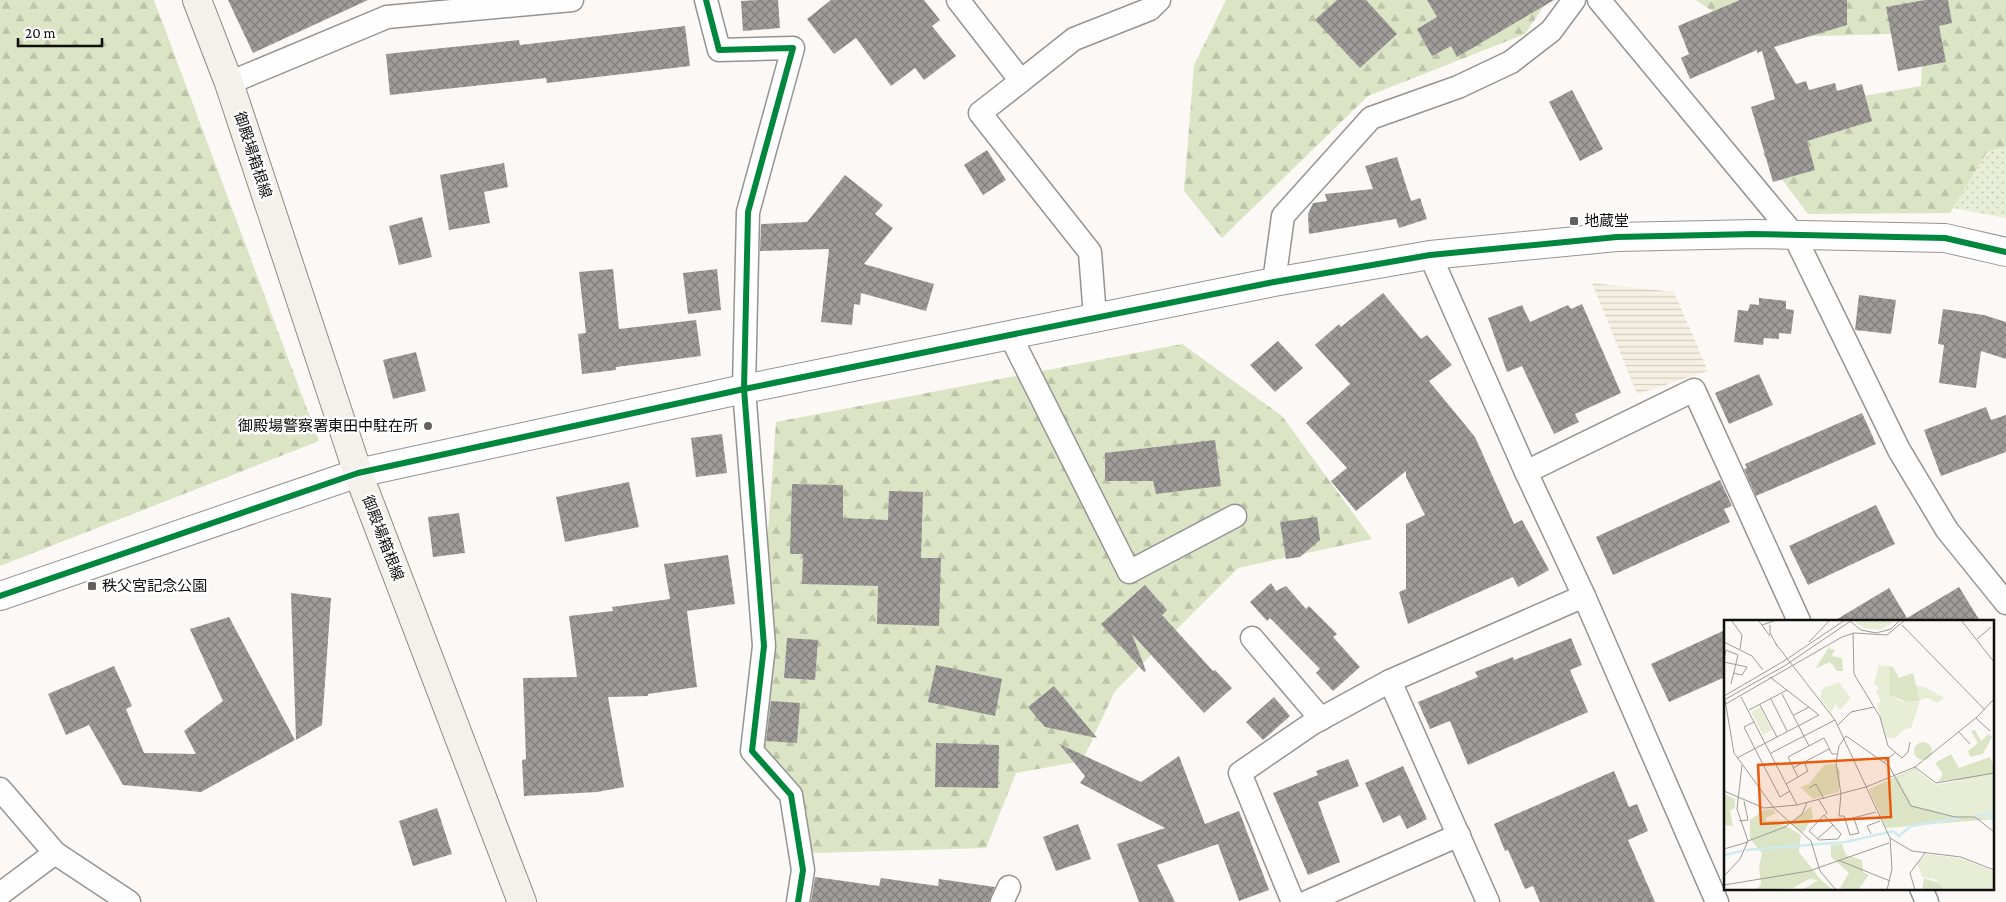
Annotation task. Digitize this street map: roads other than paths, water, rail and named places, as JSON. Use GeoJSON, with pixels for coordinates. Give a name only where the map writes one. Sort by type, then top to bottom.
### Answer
{"type":"FeatureCollection","features":[{"type":"Feature","properties":{"kind":"main road","name":"御殿場箱根線"},"geometry":{"type":"LineString","coordinates":[[197,0],[229,83],[358,473],[522,902]]}},
{"type":"Feature","properties":{"kind":"street"},"geometry":{"type":"LineString","coordinates":[[229,83],[387,17],[572,0]]}},
{"type":"Feature","properties":{"kind":"street"},"geometry":{"type":"LineString","coordinates":[[706,0],[719,50],[793,48],[748,212],[744,389],[764,646],[752,751],[791,795],[803,870],[798,902]]}},
{"type":"Feature","properties":{"kind":"street"},"geometry":{"type":"LineString","coordinates":[[958,0],[1021,81]]}},
{"type":"Feature","properties":{"kind":"street"},"geometry":{"type":"LineString","coordinates":[[1095,317],[1090,252],[980,112],[1074,39],[1150,9],[1159,0]]}},
{"type":"Feature","properties":{"kind":"street"},"geometry":{"type":"LineString","coordinates":[[1274,282],[1283,216],[1371,118],[1458,87],[1511,62],[1551,31],[1574,0]]}},
{"type":"Feature","properties":{"kind":"street"},"geometry":{"type":"LineString","coordinates":[[1599,0],[1794,235],[1898,450],[1947,530],[2006,603]]}},
{"type":"Feature","properties":{"kind":"street"},"geometry":{"type":"LineString","coordinates":[[0,596],[358,473],[744,389],[1095,317],[1274,282],[1430,255],[1617,237],[1794,235],[1945,238],[2006,252]]}},
{"type":"Feature","properties":{"kind":"street"},"geometry":{"type":"LineString","coordinates":[[1430,255],[1526,472],[1584,596],[1717,902]]}},
{"type":"Feature","properties":{"kind":"street"},"geometry":{"type":"LineString","coordinates":[[1010,335],[1129,572],[1235,516]]}},
{"type":"Feature","properties":{"kind":"street"},"geometry":{"type":"LineString","coordinates":[[1526,472],[1694,390],[1799,620]]}},
{"type":"Feature","properties":{"kind":"street"},"geometry":{"type":"LineString","coordinates":[[1292,902],[1240,773],[1321,719],[1390,681],[1584,596]]}},
{"type":"Feature","properties":{"kind":"street"},"geometry":{"type":"LineString","coordinates":[[1252,638],[1321,719]]}},
{"type":"Feature","properties":{"kind":"street"},"geometry":{"type":"LineString","coordinates":[[1390,681],[1488,902]]}},
{"type":"Feature","properties":{"kind":"street"},"geometry":{"type":"LineString","coordinates":[[0,789],[55,852],[129,902]]}},
{"type":"Feature","properties":{"kind":"street"},"geometry":{"type":"LineString","coordinates":[[1307,902],[1459,836]]}},
{"type":"Feature","properties":{"kind":"street"},"geometry":{"type":"LineString","coordinates":[[0,894],[55,852]]}},
{"type":"Feature","properties":{"kind":"street"},"geometry":{"type":"LineString","coordinates":[[1922,890],[1928,902]]}},
{"type":"Feature","properties":{"kind":"place","name":"地蔵堂"},"geometry":{"type":"Point","coordinates":[1574,221]}},
{"type":"Feature","properties":{"kind":"place","name":"御殿場警察署東田中駐在所"},"geometry":{"type":"Point","coordinates":[428,426]}},
{"type":"Feature","properties":{"kind":"place","name":"秩父宮記念公園"},"geometry":{"type":"Point","coordinates":[92,586]}}]}
